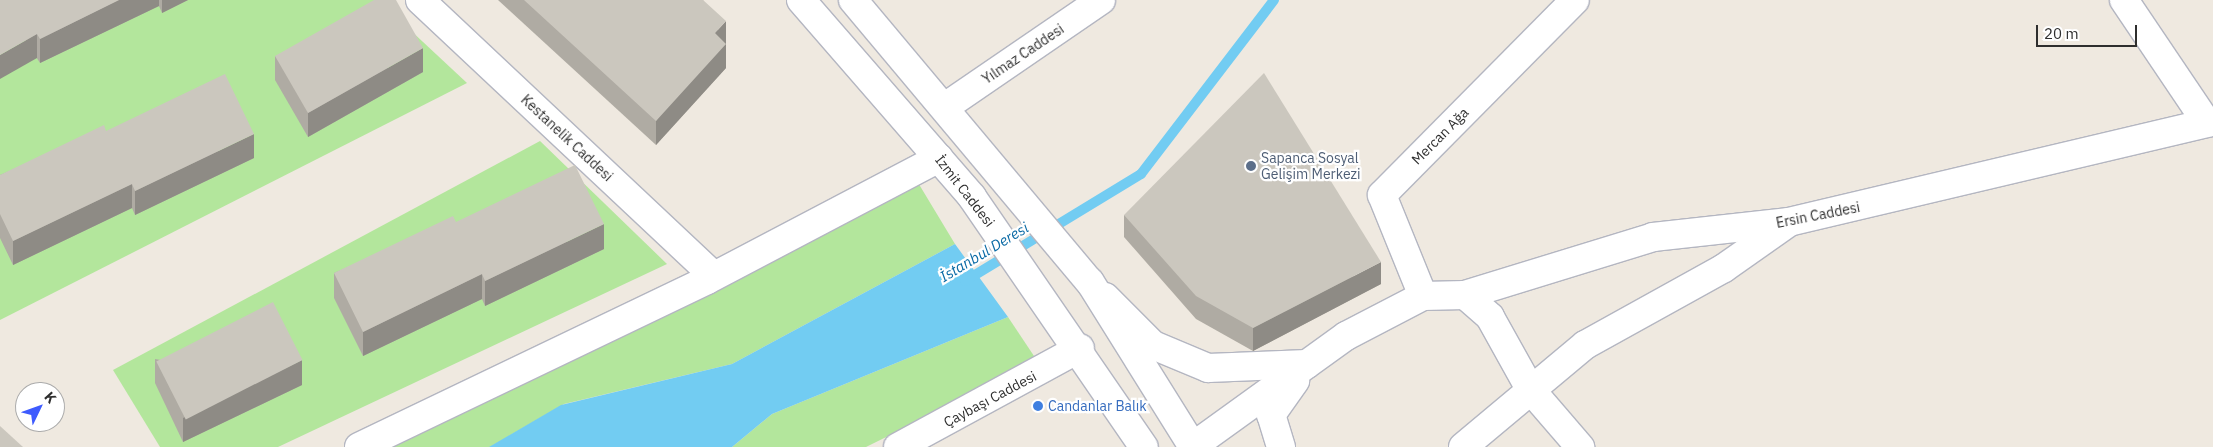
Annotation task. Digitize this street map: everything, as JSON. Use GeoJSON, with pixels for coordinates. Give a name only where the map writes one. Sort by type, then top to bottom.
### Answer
{"type":"FeatureCollection","features":[{"type":"Feature","properties":{"kind":"street","name":"Kestanelik Caddesi"},"geometry":{"type":"LineString","coordinates":[[420,0],[714,276]]}},
{"type":"Feature","properties":{"kind":"street","name":"İzmit Caddesi"},"geometry":{"type":"LineString","coordinates":[[801,0],[972,197],[1054,310],[1144,447]]}},
{"type":"Feature","properties":{"kind":"street"},"geometry":{"type":"LineString","coordinates":[[853,0],[945,107],[1090,282],[1154,345],[1208,368],[1307,364]]}},
{"type":"Feature","properties":{"kind":"street","name":"Yılmaz Caddesi"},"geometry":{"type":"LineString","coordinates":[[945,107],[1101,0]]}},
{"type":"Feature","properties":{"kind":"street","name":"Mercan Ağa"},"geometry":{"type":"LineString","coordinates":[[1423,296],[1382,195],[1576,0]]}},
{"type":"Feature","properties":{"kind":"street"},"geometry":{"type":"LineString","coordinates":[[2124,0],[2210,122]]}},
{"type":"Feature","properties":{"kind":"street","name":"Ersin Caddesi"},"geometry":{"type":"LineString","coordinates":[[1423,296],[1465,295],[1653,237],[1789,222],[2210,122]]}},
{"type":"Feature","properties":{"kind":"street"},"geometry":{"type":"LineString","coordinates":[[359,447],[714,276],[939,158]]}},
{"type":"Feature","properties":{"kind":"street"},"geometry":{"type":"LineString","coordinates":[[1463,447],[1530,389],[1585,345],[1724,268],[1789,222]]}},
{"type":"Feature","properties":{"kind":"street"},"geometry":{"type":"LineString","coordinates":[[1090,282],[1192,447],[1346,336],[1423,296]]}},
{"type":"Feature","properties":{"kind":"street"},"geometry":{"type":"LineString","coordinates":[[1465,295],[1490,317],[1530,389],[1580,447]]}},
{"type":"Feature","properties":{"kind":"street","name":"Çaybaşı Caddesi"},"geometry":{"type":"LineString","coordinates":[[898,447],[1080,348]]}},
{"type":"Feature","properties":{"kind":"street"},"geometry":{"type":"LineString","coordinates":[[1281,447],[1271,414],[1307,364]]}},
{"type":"Feature","properties":{"kind":"green space"},"geometry":{"type":"Polygon","coordinates":[[[0,0],[378,0],[467,83],[0,320],[0,0]]]}},
{"type":"Feature","properties":{"kind":"green space"},"geometry":{"type":"Polygon","coordinates":[[[540,141],[667,264],[278,447],[160,447],[113,370],[540,141]]]}},
{"type":"Feature","properties":{"kind":"green space"},"geometry":{"type":"Polygon","coordinates":[[[917,181],[955,244],[732,364],[564,404],[490,447],[392,447],[917,181]]]}},
{"type":"Feature","properties":{"kind":"green space"},"geometry":{"type":"Polygon","coordinates":[[[1008,317],[1038,362],[866,447],[732,447],[772,414],[1008,317]]]}},
{"type":"Feature","properties":{"kind":"water"},"geometry":{"type":"Polygon","coordinates":[[[955,244],[1008,317],[772,414],[732,447],[489,447],[561,405],[732,364],[955,244]]]}},
{"type":"Feature","properties":{"kind":"building"},"geometry":{"type":"Polygon","coordinates":[[[0,0],[119,0],[40,39],[37,34],[0,55],[0,0]]]}},
{"type":"Feature","properties":{"kind":"building"},"geometry":{"type":"Polygon","coordinates":[[[374,0],[396,0],[423,48],[308,113],[275,56],[374,0]]]}},
{"type":"Feature","properties":{"kind":"building"},"geometry":{"type":"Polygon","coordinates":[[[524,0],[703,0],[726,21],[715,33],[726,44],[656,121],[524,0]]]}},
{"type":"Feature","properties":{"kind":"building","name":"Sapanca Sosyal Gelişim Merkezi"},"geometry":{"type":"Polygon","coordinates":[[[1264,73],[1381,262],[1253,328],[1196,296],[1124,215],[1264,73]]]}},
{"type":"Feature","properties":{"kind":"building"},"geometry":{"type":"Polygon","coordinates":[[[225,74],[254,134],[135,191],[132,184],[13,241],[0,214],[0,175],[104,125],[106,131],[225,74]]]}},
{"type":"Feature","properties":{"kind":"building"},"geometry":{"type":"Polygon","coordinates":[[[575,165],[604,224],[485,281],[482,274],[363,332],[334,273],[453,216],[456,222],[575,165]]]}},
{"type":"Feature","properties":{"kind":"building"},"geometry":{"type":"Polygon","coordinates":[[[273,302],[303,360],[186,419],[156,361],[273,302]]]}},
{"type":"Feature","properties":{"kind":"building"},"geometry":{"type":"Polygon","coordinates":[[[0,426],[23,447],[0,447],[0,426]]]}},
{"type":"Feature","properties":{"kind":"waterway","name":"İstanbul Deresi"},"geometry":{"type":"LineString","coordinates":[[965,281],[1141,174],[1274,0]]}},
{"type":"Feature","properties":{"kind":"place","name":"Sapanca Sosyal Gelişim Merkezi"},"geometry":{"type":"Point","coordinates":[1251,166]}},
{"type":"Feature","properties":{"kind":"place","name":"Candanlar Balık"},"geometry":{"type":"Point","coordinates":[1038,406]}}]}
